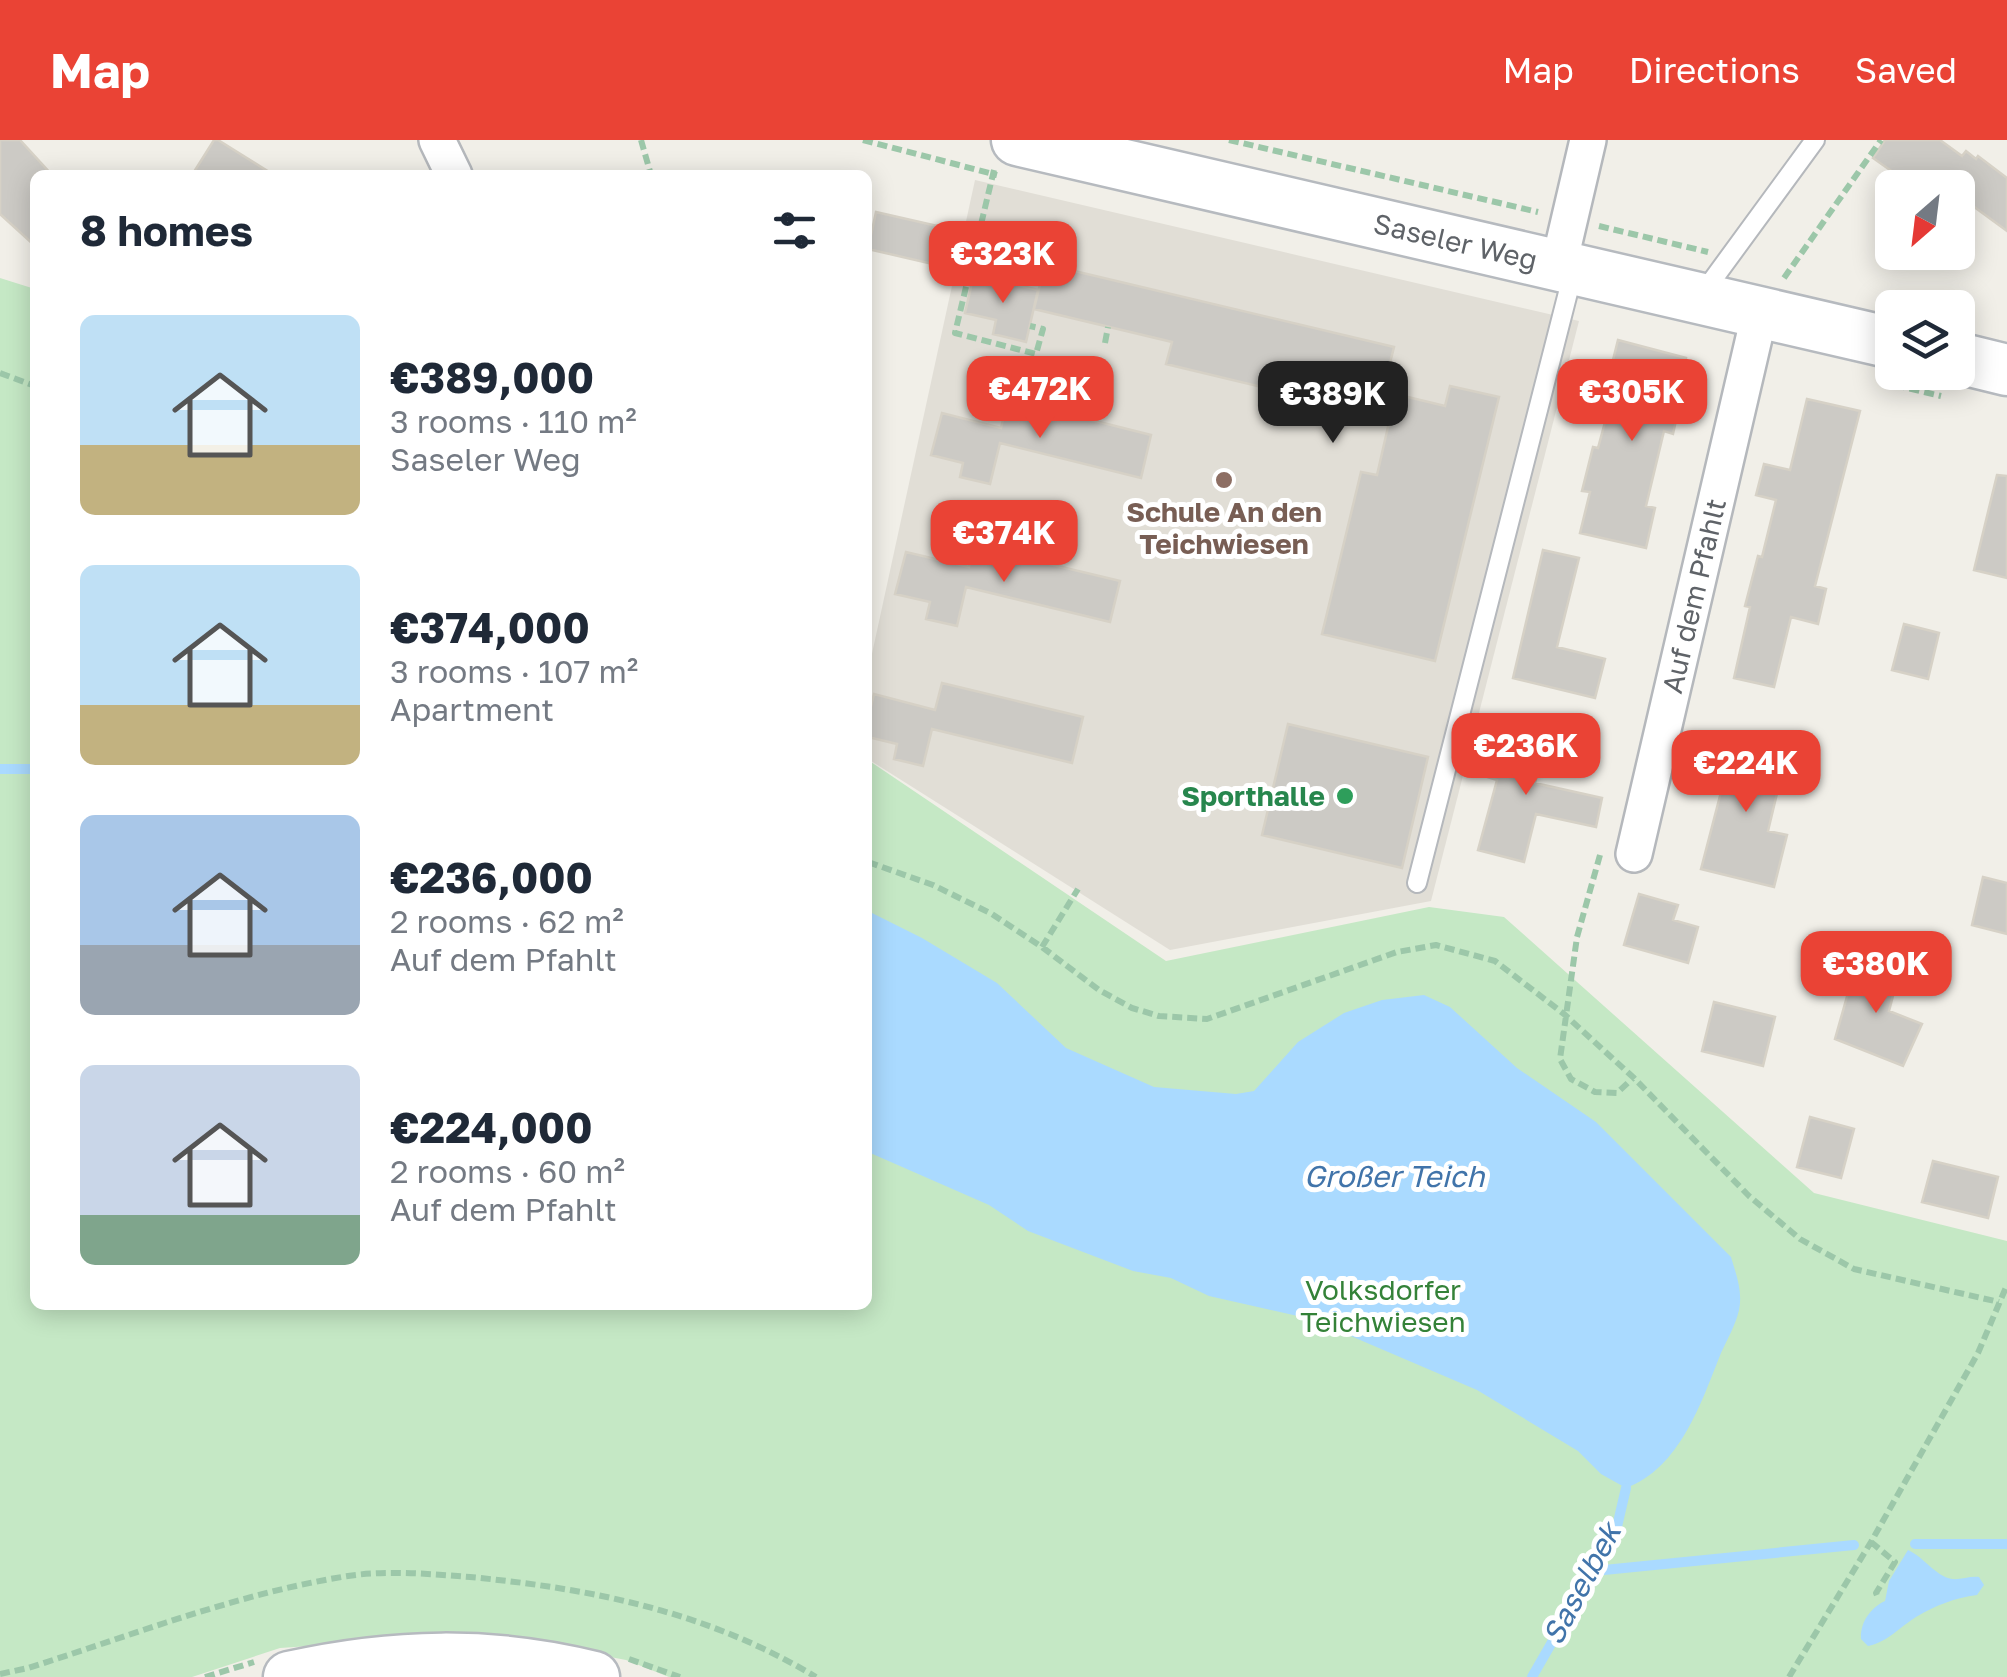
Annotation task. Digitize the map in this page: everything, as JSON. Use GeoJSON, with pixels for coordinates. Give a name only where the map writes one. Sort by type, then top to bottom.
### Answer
{"type":"FeatureCollection","features":[{"type":"Feature","properties":{"kind":"street"},"geometry":{"type":"LineString","coordinates":[[437,140],[452,170]]}},
{"type":"Feature","properties":{"kind":"street"},"geometry":{"type":"LineString","coordinates":[[1568,250],[1588,140]]}},
{"type":"Feature","properties":{"kind":"street","name":"Saseler Weg"},"geometry":{"type":"LineString","coordinates":[[1007,148],[1090,148],[1568,250],[1699,297],[1875,339]]}},
{"type":"Feature","properties":{"kind":"street","name":"Auf dem Pfahlt"},"geometry":{"type":"LineString","coordinates":[[1634,854],[1760,312]]}},
{"type":"Feature","properties":{"kind":"street"},"geometry":{"type":"LineString","coordinates":[[1975,362],[2007,370]]}},
{"type":"Feature","properties":{"kind":"street"},"geometry":{"type":"LineString","coordinates":[[289,1677],[381,1660],[432,1657],[526,1663],[594,1677]]}},
{"type":"Feature","properties":{"kind":"lane"},"geometry":{"type":"LineString","coordinates":[[1699,297],[1815,140]]}},
{"type":"Feature","properties":{"kind":"lane"},"geometry":{"type":"LineString","coordinates":[[1417,883],[1568,250]]}},
{"type":"Feature","properties":{"kind":"path"},"geometry":{"type":"LineString","coordinates":[[642,140],[650,170]]}},
{"type":"Feature","properties":{"kind":"path"},"geometry":{"type":"LineString","coordinates":[[1229,140],[1568,250],[1729,257]]}},
{"type":"Feature","properties":{"kind":"path"},"geometry":{"type":"LineString","coordinates":[[1760,312],[1882,140]]}},
{"type":"Feature","properties":{"kind":"path"},"geometry":{"type":"LineString","coordinates":[[1007,148],[954,332],[1036,354],[1043,329],[1030,326]]}},
{"type":"Feature","properties":{"kind":"path"},"geometry":{"type":"LineString","coordinates":[[1105,343],[1108,327]]}},
{"type":"Feature","properties":{"kind":"path"},"geometry":{"type":"LineString","coordinates":[[0,373],[30,384]]}},
{"type":"Feature","properties":{"kind":"path"},"geometry":{"type":"LineString","coordinates":[[1634,854],[1603,846],[1577,937],[1560,1058],[1571,1079],[1595,1092],[1618,1092],[1634,1078]]}},
{"type":"Feature","properties":{"kind":"path"},"geometry":{"type":"LineString","coordinates":[[872,863],[933,885],[992,914],[1099,990],[1132,1008],[1159,1016],[1207,1019],[1397,952],[1436,945],[1495,961],[1564,1014],[1634,1078],[1749,1196],[1800,1239],[1854,1269],[1999,1302]]}},
{"type":"Feature","properties":{"kind":"path"},"geometry":{"type":"LineString","coordinates":[[1042,947],[1078,889]]}},
{"type":"Feature","properties":{"kind":"path"},"geometry":{"type":"LineString","coordinates":[[1789,1677],[1978,1353],[2007,1285]]}},
{"type":"Feature","properties":{"kind":"path"},"geometry":{"type":"LineString","coordinates":[[1871,1542],[1895,1562],[1876,1593],[1878,1598]]}},
{"type":"Feature","properties":{"kind":"path"},"geometry":{"type":"LineString","coordinates":[[0,1674],[266,1594],[352,1575],[438,1575],[521,1582],[631,1600],[766,1647],[816,1677]]}},
{"type":"Feature","properties":{"kind":"shaded area","name":"Schule An den Teichwiesen"},"geometry":{"type":"Polygon","coordinates":[[[975,180],[1579,321],[1431,901],[1170,950],[872,762],[872,654],[975,180]]]}},
{"type":"Feature","properties":{"kind":"green space","name":"Volksdorfer Teichwiesen"},"geometry":{"type":"Polygon","coordinates":[[[0,278],[30,287],[30,1310],[872,1310],[872,763],[1166,961],[1429,907],[1504,917],[1814,1193],[2007,1241],[2007,1677],[669,1677],[626,1660],[489,1634],[280,1648],[192,1677],[0,1677],[0,278]]]}},
{"type":"Feature","properties":{"kind":"water","name":"Großer Teich"},"geometry":{"type":"Polygon","coordinates":[[[872,913],[997,983],[1066,1048],[1154,1087],[1236,1094],[1254,1091],[1298,1042],[1344,1013],[1382,1000],[1424,995],[1450,1007],[1517,1068],[1596,1122],[1731,1257],[1740,1303],[1705,1392],[1675,1450],[1645,1479],[1626,1488],[1601,1474],[1578,1451],[1477,1390],[1311,1319],[1209,1296],[1171,1278],[1133,1271],[1028,1231],[989,1205],[872,1154],[872,913]]]}},
{"type":"Feature","properties":{"kind":"water"},"geometry":{"type":"Polygon","coordinates":[[[1908,1550],[1946,1577],[1979,1577],[1984,1585],[1977,1595],[1931,1609],[1868,1646],[1861,1639],[1864,1622],[1885,1601],[1889,1581],[1908,1550]]]}},
{"type":"Feature","properties":{"kind":"building"},"geometry":{"type":"Polygon","coordinates":[[[0,140],[20,140],[47,170],[30,170],[30,241],[0,214],[0,140]]]}},
{"type":"Feature","properties":{"kind":"building"},"geometry":{"type":"Polygon","coordinates":[[[214,140],[218,140],[266,170],[195,170],[214,140]]]}},
{"type":"Feature","properties":{"kind":"building"},"geometry":{"type":"Polygon","coordinates":[[[1885,140],[1940,140],[1962,156],[1966,151],[1976,159],[1978,156],[2007,178],[2007,231],[1975,207],[1975,170],[1890,170],[1873,158],[1885,140]]]}},
{"type":"Feature","properties":{"kind":"building"},"geometry":{"type":"Polygon","coordinates":[[[876,212],[946,228],[937,265],[872,250],[876,212]]]}},
{"type":"Feature","properties":{"kind":"building"},"geometry":{"type":"Polygon","coordinates":[[[1045,264],[1394,347],[1383,391],[1445,406],[1450,386],[1499,397],[1435,661],[1322,634],[1361,472],[1377,475],[1390,418],[1166,364],[1172,342],[1034,309],[1045,264]]]}},
{"type":"Feature","properties":{"kind":"building"},"geometry":{"type":"Polygon","coordinates":[[[974,274],[1038,290],[1026,342],[993,334],[996,320],[965,313],[974,274]]]}},
{"type":"Feature","properties":{"kind":"building"},"geometry":{"type":"Polygon","coordinates":[[[1618,340],[1686,358],[1673,434],[1664,431],[1646,506],[1655,508],[1646,548],[1580,533],[1590,492],[1582,491],[1616,381],[1608,380],[1618,340]]]}},
{"type":"Feature","properties":{"kind":"building"},"geometry":{"type":"Polygon","coordinates":[[[1008,399],[1151,435],[1141,478],[1000,443],[990,484],[960,477],[963,463],[931,455],[942,413],[1001,428],[1008,399]]]}},
{"type":"Feature","properties":{"kind":"building"},"geometry":{"type":"Polygon","coordinates":[[[1807,399],[1860,411],[1815,586],[1826,589],[1818,624],[1791,617],[1774,687],[1734,678],[1750,607],[1745,606],[1776,500],[1756,495],[1764,464],[1790,470],[1807,399]]]}},
{"type":"Feature","properties":{"kind":"building"},"geometry":{"type":"Polygon","coordinates":[[[1997,475],[2007,476],[2007,578],[1974,570],[1997,475]]]}},
{"type":"Feature","properties":{"kind":"building"},"geometry":{"type":"Polygon","coordinates":[[[974,546],[1120,581],[1110,622],[966,587],[957,626],[926,619],[930,602],[895,594],[906,552],[969,567],[974,546]]]}},
{"type":"Feature","properties":{"kind":"building"},"geometry":{"type":"Polygon","coordinates":[[[1543,550],[1579,558],[1557,647],[1605,659],[1595,698],[1513,678],[1543,550]]]}},
{"type":"Feature","properties":{"kind":"building"},"geometry":{"type":"Polygon","coordinates":[[[1904,624],[1939,633],[1928,679],[1892,670],[1904,624]]]}},
{"type":"Feature","properties":{"kind":"building"},"geometry":{"type":"Polygon","coordinates":[[[942,683],[1083,717],[1072,763],[932,729],[923,766],[894,759],[897,744],[872,738],[874,694],[935,710],[942,683]]]}},
{"type":"Feature","properties":{"kind":"building","name":"Sporthalle"},"geometry":{"type":"Polygon","coordinates":[[[1288,724],[1428,757],[1402,868],[1262,835],[1288,724]]]}},
{"type":"Feature","properties":{"kind":"building"},"geometry":{"type":"Polygon","coordinates":[[[1500,729],[1546,741],[1535,783],[1602,798],[1596,827],[1536,814],[1524,862],[1478,850],[1497,780],[1487,777],[1500,729]]]}},
{"type":"Feature","properties":{"kind":"building"},"geometry":{"type":"Polygon","coordinates":[[[1722,740],[1786,756],[1768,831],[1787,835],[1774,887],[1701,869],[1721,792],[1710,789],[1722,740]]]}},
{"type":"Feature","properties":{"kind":"building"},"geometry":{"type":"Polygon","coordinates":[[[1983,877],[2007,883],[2007,934],[1972,925],[1983,877]]]}},
{"type":"Feature","properties":{"kind":"building"},"geometry":{"type":"Polygon","coordinates":[[[1639,894],[1678,905],[1673,920],[1698,927],[1688,963],[1624,945],[1639,894]]]}},
{"type":"Feature","properties":{"kind":"building"},"geometry":{"type":"Polygon","coordinates":[[[1857,961],[1899,973],[1889,1011],[1922,1024],[1903,1066],[1835,1039],[1857,961]]]}},
{"type":"Feature","properties":{"kind":"building"},"geometry":{"type":"Polygon","coordinates":[[[1714,1002],[1775,1017],[1763,1066],[1702,1051],[1714,1002]]]}},
{"type":"Feature","properties":{"kind":"building"},"geometry":{"type":"Polygon","coordinates":[[[1810,1117],[1854,1129],[1841,1178],[1797,1167],[1810,1117]]]}},
{"type":"Feature","properties":{"kind":"building"},"geometry":{"type":"Polygon","coordinates":[[[1933,1161],[1998,1177],[1988,1218],[1922,1202],[1933,1161]]]}},
{"type":"Feature","properties":{"kind":"waterway","name":"Saselbek"},"geometry":{"type":"LineString","coordinates":[[0,769],[30,769]]}},
{"type":"Feature","properties":{"kind":"waterway","name":"Saselbek"},"geometry":{"type":"LineString","coordinates":[[1532,1677],[1616,1531],[1626,1488]]}},
{"type":"Feature","properties":{"kind":"waterway"},"geometry":{"type":"LineString","coordinates":[[1915,1544],[2007,1544]]}},
{"type":"Feature","properties":{"kind":"waterway"},"geometry":{"type":"LineString","coordinates":[[1594,1571],[1854,1545]]}},
{"type":"Feature","properties":{"kind":"place","name":"Schule An den Teichwiesen"},"geometry":{"type":"Point","coordinates":[1224,480]}},
{"type":"Feature","properties":{"kind":"place","name":"Sporthalle"},"geometry":{"type":"Point","coordinates":[1345,796]}}]}
